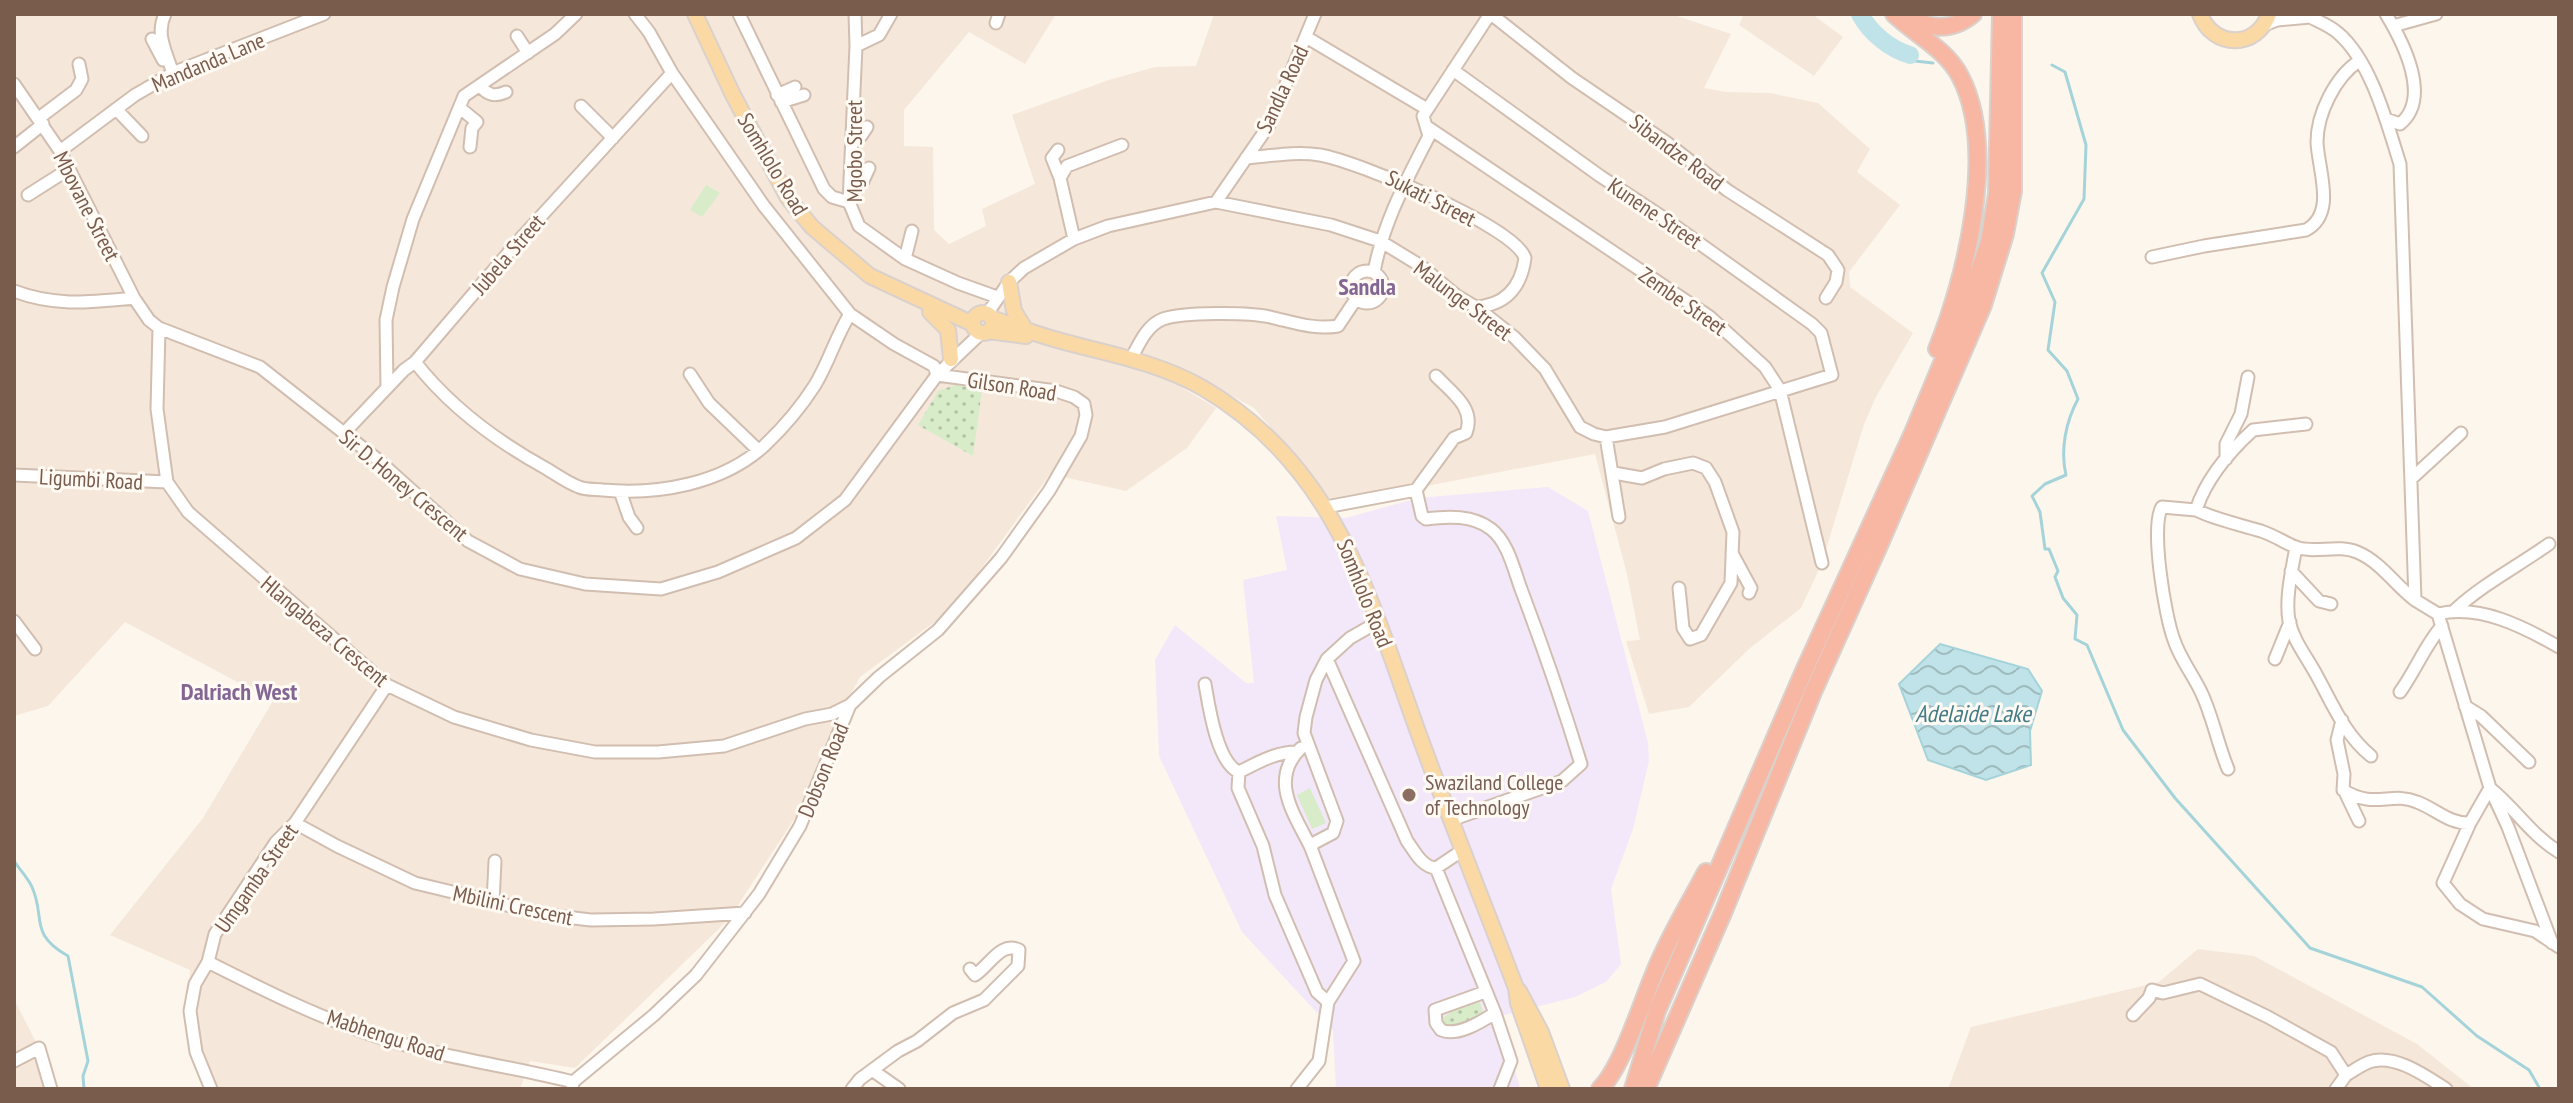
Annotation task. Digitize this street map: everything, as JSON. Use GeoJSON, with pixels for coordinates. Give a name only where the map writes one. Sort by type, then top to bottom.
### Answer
{"type":"FeatureCollection","features":[{"type":"Feature","properties":{"kind":"highway"},"geometry":{"type":"LineString","coordinates":[[1894,14],[1937,47],[1960,74],[1976,135],[1976,184],[1967,250],[1944,331],[1918,395],[1912,435]]}},
{"type":"Feature","properties":{"kind":"highway"},"geometry":{"type":"LineString","coordinates":[[1908,14],[1932,27],[1958,24],[1973,14]]}},
{"type":"Feature","properties":{"kind":"highway"},"geometry":{"type":"LineString","coordinates":[[1633,1089],[1657,1011],[1968,302],[1989,242],[1997,194],[2010,16]]}},
{"type":"Feature","properties":{"kind":"highway"},"geometry":{"type":"LineString","coordinates":[[1646,1089],[1723,913],[1813,692],[1983,305],[2005,234],[2013,191],[2010,16]]}},
{"type":"Feature","properties":{"kind":"highway"},"geometry":{"type":"LineString","coordinates":[[1600,1089],[1608,1082],[1618,1063],[1660,959],[1759,774]]}},
{"type":"Feature","properties":{"kind":"highway"},"geometry":{"type":"LineString","coordinates":[[1659,1089],[1661,1055]]}},
{"type":"Feature","properties":{"kind":"main road","name":"Somhlolo Road"},"geometry":{"type":"LineString","coordinates":[[695,14],[733,95],[788,198],[812,227],[847,259],[870,276],[925,304],[982,323],[1132,357],[1176,374],[1245,417],[1297,467],[1342,535],[1378,622],[1516,988],[1518,1003],[1548,1089]]}},
{"type":"Feature","properties":{"kind":"main road"},"geometry":{"type":"LineString","coordinates":[[2200,14],[2212,33],[2228,40],[2246,39],[2267,20]]}},
{"type":"Feature","properties":{"kind":"main road"},"geometry":{"type":"LineString","coordinates":[[1009,282],[1014,311],[1025,329]]}},
{"type":"Feature","properties":{"kind":"main road"},"geometry":{"type":"LineString","coordinates":[[925,304],[944,323],[955,356]]}},
{"type":"Feature","properties":{"kind":"main road","name":"Somhlolo Road"},"geometry":{"type":"LineString","coordinates":[[982,323],[1025,329],[1055,339]]}},
{"type":"Feature","properties":{"kind":"main road","name":"Somhlolo Road"},"geometry":{"type":"LineString","coordinates":[[1516,988],[1526,1000],[1562,1089]]}},
{"type":"Feature","properties":{"kind":"street"},"geometry":{"type":"LineString","coordinates":[[165,14],[159,36],[173,74]]}},
{"type":"Feature","properties":{"kind":"street","name":"Mandanda Lane"},"geometry":{"type":"LineString","coordinates":[[60,151],[116,109],[173,74],[324,14]]}},
{"type":"Feature","properties":{"kind":"street"},"geometry":{"type":"LineString","coordinates":[[387,387],[386,320],[393,287],[413,219],[464,96],[555,34],[576,14]]}},
{"type":"Feature","properties":{"kind":"street"},"geometry":{"type":"LineString","coordinates":[[635,14],[764,206],[850,314],[934,366],[937,375]]}},
{"type":"Feature","properties":{"kind":"street"},"geometry":{"type":"LineString","coordinates":[[739,14],[824,189],[832,197],[849,202]]}},
{"type":"Feature","properties":{"kind":"street","name":"Mgobo Street"},"geometry":{"type":"LineString","coordinates":[[855,14],[849,202],[859,226],[905,259],[997,297]]}},
{"type":"Feature","properties":{"kind":"street","name":"Sandla Road"},"geometry":{"type":"LineString","coordinates":[[1216,202],[1276,111],[1315,14]]}},
{"type":"Feature","properties":{"kind":"street"},"geometry":{"type":"LineString","coordinates":[[1374,272],[1380,241],[1429,136],[1423,116],[1491,14]]}},
{"type":"Feature","properties":{"kind":"street","name":"Sibandze Road"},"geometry":{"type":"LineString","coordinates":[[1491,14],[1572,78],[1666,142],[1727,190],[1828,255],[1838,270],[1836,282],[1826,298]]}},
{"type":"Feature","properties":{"kind":"street"},"geometry":{"type":"LineString","coordinates":[[2386,14],[2408,56],[2415,104],[2400,124],[2386,119]]}},
{"type":"Feature","properties":{"kind":"street"},"geometry":{"type":"LineString","coordinates":[[2393,26],[2436,14]]}},
{"type":"Feature","properties":{"kind":"street"},"geometry":{"type":"LineString","coordinates":[[2267,20],[2307,16],[2328,25],[2340,35],[2359,61],[2386,119],[2400,164],[2415,600]]}},
{"type":"Feature","properties":{"kind":"street"},"geometry":{"type":"LineString","coordinates":[[856,46],[879,35],[887,17]]}},
{"type":"Feature","properties":{"kind":"street"},"geometry":{"type":"LineString","coordinates":[[517,36],[528,53]]}},
{"type":"Feature","properties":{"kind":"street"},"geometry":{"type":"LineString","coordinates":[[1306,37],[1427,109]]}},
{"type":"Feature","properties":{"kind":"street"},"geometry":{"type":"LineString","coordinates":[[152,39],[173,74]]}},
{"type":"Feature","properties":{"kind":"street"},"geometry":{"type":"LineString","coordinates":[[2152,257],[2306,230],[2313,226],[2323,211],[2324,199],[2318,129],[2333,89],[2345,72],[2359,61]]}},
{"type":"Feature","properties":{"kind":"street"},"geometry":{"type":"LineString","coordinates":[[14,147],[76,90],[82,79],[79,64]]}},
{"type":"Feature","properties":{"kind":"street","name":"Kunene Street"},"geometry":{"type":"LineString","coordinates":[[1453,70],[1812,324],[1821,333],[1832,375],[1780,390]]}},
{"type":"Feature","properties":{"kind":"street","name":"Jubela Street"},"geometry":{"type":"LineString","coordinates":[[344,433],[415,362],[522,237],[672,73]]}},
{"type":"Feature","properties":{"kind":"street","name":"Mbovane Street"},"geometry":{"type":"LineString","coordinates":[[14,84],[60,151],[134,298],[149,320],[159,328]]}},
{"type":"Feature","properties":{"kind":"street"},"geometry":{"type":"LineString","coordinates":[[480,86],[487,94],[498,96],[506,92]]}},
{"type":"Feature","properties":{"kind":"street"},"geometry":{"type":"LineString","coordinates":[[779,99],[800,91]]}},
{"type":"Feature","properties":{"kind":"street"},"geometry":{"type":"LineString","coordinates":[[581,106],[613,138]]}},
{"type":"Feature","properties":{"kind":"street"},"geometry":{"type":"LineString","coordinates":[[460,108],[477,122],[472,128],[470,147]]}},
{"type":"Feature","properties":{"kind":"street"},"geometry":{"type":"LineString","coordinates":[[116,109],[142,136]]}},
{"type":"Feature","properties":{"kind":"street","name":"Zembe Street"},"geometry":{"type":"LineString","coordinates":[[1426,126],[1710,317],[1765,367],[1780,390],[1822,563]]}},
{"type":"Feature","properties":{"kind":"street"},"geometry":{"type":"LineString","coordinates":[[852,138],[861,136],[867,127]]}},
{"type":"Feature","properties":{"kind":"street"},"geometry":{"type":"LineString","coordinates":[[1060,178],[1067,166],[1122,145]]}},
{"type":"Feature","properties":{"kind":"street"},"geometry":{"type":"LineString","coordinates":[[1058,150],[1052,158],[1060,178],[1074,239]]}},
{"type":"Feature","properties":{"kind":"street","name":"Sukati Street"},"geometry":{"type":"LineString","coordinates":[[1246,158],[1316,154],[1364,167],[1405,184],[1510,241],[1524,253],[1520,278],[1499,303],[1474,307]]}},
{"type":"Feature","properties":{"kind":"street"},"geometry":{"type":"LineString","coordinates":[[850,185],[862,183],[869,168]]}},
{"type":"Feature","properties":{"kind":"street"},"geometry":{"type":"LineString","coordinates":[[28,195],[69,169]]}},
{"type":"Feature","properties":{"kind":"street","name":"Malunge Street"},"geometry":{"type":"LineString","coordinates":[[982,323],[997,297],[1024,268],[1074,239],[1108,226],[1216,202],[1331,225],[1380,241],[1421,266],[1514,337],[1545,369],[1580,427],[1606,437]]}},
{"type":"Feature","properties":{"kind":"street"},"geometry":{"type":"LineString","coordinates":[[905,259],[912,231]]}},
{"type":"Feature","properties":{"kind":"street"},"geometry":{"type":"LineString","coordinates":[[1363,271],[1374,272],[1382,281],[1382,293],[1367,303],[1356,299],[1350,289],[1353,278],[1363,271]]}},
{"type":"Feature","properties":{"kind":"street"},"geometry":{"type":"LineString","coordinates":[[14,291],[30,297],[74,304],[134,298]]}},
{"type":"Feature","properties":{"kind":"street"},"geometry":{"type":"LineString","coordinates":[[1132,357],[1146,331],[1162,319],[1228,313],[1265,316],[1322,329],[1338,326],[1356,299]]}},
{"type":"Feature","properties":{"kind":"street"},"geometry":{"type":"LineString","coordinates":[[415,362],[438,391],[475,423],[580,488],[620,491],[690,485],[730,468],[758,450],[791,417],[816,384],[850,314]]}},
{"type":"Feature","properties":{"kind":"street","name":"Sir D. Honey Crescent"},"geometry":{"type":"LineString","coordinates":[[159,328],[260,367],[377,459],[468,541],[520,569],[585,584],[661,589],[718,572],[796,538],[845,500],[937,375],[982,323]]}},
{"type":"Feature","properties":{"kind":"street","name":"Hlangabeza Crescent"},"geometry":{"type":"LineString","coordinates":[[159,328],[157,409],[167,482],[188,512],[387,685],[454,717],[531,740],[595,752],[658,752],[724,746],[805,719],[832,714],[850,705]]}},
{"type":"Feature","properties":{"kind":"street"},"geometry":{"type":"LineString","coordinates":[[690,374],[709,403],[758,450]]}},
{"type":"Feature","properties":{"kind":"street","name":"Gilson Road"},"geometry":{"type":"LineString","coordinates":[[937,375],[1056,391],[1084,404]]}},
{"type":"Feature","properties":{"kind":"street"},"geometry":{"type":"LineString","coordinates":[[1326,507],[1416,490],[1454,438],[1466,433],[1469,425],[1467,411],[1436,376]]}},
{"type":"Feature","properties":{"kind":"street"},"geometry":{"type":"LineString","coordinates":[[2226,459],[2226,444],[2241,414],[2248,377]]}},
{"type":"Feature","properties":{"kind":"street"},"geometry":{"type":"LineString","coordinates":[[1619,517],[1606,437],[1665,427],[1780,390]]}},
{"type":"Feature","properties":{"kind":"street","name":"Dobson Road"},"geometry":{"type":"LineString","coordinates":[[572,1086],[696,975],[745,913],[800,826],[850,705],[879,677],[938,630],[1001,558],[1049,491],[1081,436],[1086,415],[1084,404]]}},
{"type":"Feature","properties":{"kind":"street"},"geometry":{"type":"LineString","coordinates":[[2196,510],[2200,497],[2226,459],[2253,430],[2306,424]]}},
{"type":"Feature","properties":{"kind":"street"},"geometry":{"type":"LineString","coordinates":[[2411,479],[2461,433]]}},
{"type":"Feature","properties":{"kind":"street"},"geometry":{"type":"LineString","coordinates":[[1614,473],[1642,478],[1664,469],[1693,463],[1706,468],[1715,482],[1733,532],[1731,583],[1701,635],[1695,639],[1690,639],[1683,628],[1679,588]]}},
{"type":"Feature","properties":{"kind":"street","name":"Ligumbi Road"},"geometry":{"type":"LineString","coordinates":[[14,475],[167,482]]}},
{"type":"Feature","properties":{"kind":"street"},"geometry":{"type":"LineString","coordinates":[[1416,490],[1422,516],[1426,519],[1461,517],[1478,522],[1493,530],[1505,548],[1547,656],[1581,764],[1562,781],[1451,820]]}},
{"type":"Feature","properties":{"kind":"street"},"geometry":{"type":"LineString","coordinates":[[620,491],[629,517],[637,528]]}},
{"type":"Feature","properties":{"kind":"street"},"geometry":{"type":"LineString","coordinates":[[2228,769],[2202,693],[2174,643],[2165,605],[2157,539],[2158,514],[2162,507],[2196,510],[2222,522],[2261,531],[2296,547],[2357,551],[2375,562],[2398,587],[2440,620],[2490,788],[2555,945]]}},
{"type":"Feature","properties":{"kind":"street"},"geometry":{"type":"LineString","coordinates":[[2400,692],[2420,663],[2440,620],[2475,592],[2549,544]]}},
{"type":"Feature","properties":{"kind":"street"},"geometry":{"type":"LineString","coordinates":[[2296,547],[2291,571],[2290,622],[2297,644],[2355,743],[2371,756]]}},
{"type":"Feature","properties":{"kind":"street"},"geometry":{"type":"LineString","coordinates":[[1732,553],[1751,588],[1749,593]]}},
{"type":"Feature","properties":{"kind":"street"},"geometry":{"type":"LineString","coordinates":[[2291,571],[2319,601],[2331,604]]}},
{"type":"Feature","properties":{"kind":"street"},"geometry":{"type":"LineString","coordinates":[[2455,610],[2518,624],[2559,647]]}},
{"type":"Feature","properties":{"kind":"street"},"geometry":{"type":"LineString","coordinates":[[14,621],[35,649]]}},
{"type":"Feature","properties":{"kind":"street"},"geometry":{"type":"LineString","coordinates":[[1311,848],[1314,843],[1333,833],[1337,821],[1304,733],[1316,680],[1327,659],[1350,638],[1378,622]]}},
{"type":"Feature","properties":{"kind":"street"},"geometry":{"type":"LineString","coordinates":[[2275,659],[2290,622]]}},
{"type":"Feature","properties":{"kind":"street"},"geometry":{"type":"LineString","coordinates":[[1327,659],[1407,841],[1426,866],[1436,868],[1463,850]]}},
{"type":"Feature","properties":{"kind":"street"},"geometry":{"type":"LineString","coordinates":[[1205,684],[1226,763],[1239,772]]}},
{"type":"Feature","properties":{"kind":"street","name":"Umgamba Street"},"geometry":{"type":"LineString","coordinates":[[211,1089],[196,1052],[190,1011],[195,984],[208,962],[215,934],[276,842],[295,823],[387,685]]}},
{"type":"Feature","properties":{"kind":"street"},"geometry":{"type":"LineString","coordinates":[[2465,705],[2481,716],[2529,762]]}},
{"type":"Feature","properties":{"kind":"street"},"geometry":{"type":"LineString","coordinates":[[2342,720],[2337,740],[2344,774],[2343,790],[2359,821]]}},
{"type":"Feature","properties":{"kind":"street"},"geometry":{"type":"LineString","coordinates":[[1297,1089],[1319,1061],[1328,1002],[1354,961],[1311,848],[1286,794],[1283,780],[1296,752],[1307,742]]}},
{"type":"Feature","properties":{"kind":"street"},"geometry":{"type":"LineString","coordinates":[[1239,772],[1285,752],[1296,752]]}},
{"type":"Feature","properties":{"kind":"street"},"geometry":{"type":"LineString","coordinates":[[1239,772],[1238,788],[1263,846],[1275,895],[1317,992],[1328,1002]]}},
{"type":"Feature","properties":{"kind":"street"},"geometry":{"type":"LineString","coordinates":[[2490,788],[2470,823],[2443,883],[2460,904],[2483,919],[2535,931],[2555,945]]}},
{"type":"Feature","properties":{"kind":"street"},"geometry":{"type":"LineString","coordinates":[[2490,788],[2505,800],[2533,834],[2559,852]]}},
{"type":"Feature","properties":{"kind":"street"},"geometry":{"type":"LineString","coordinates":[[2343,790],[2358,799],[2416,801],[2460,823],[2470,823]]}},
{"type":"Feature","properties":{"kind":"street","name":"Mbilini Crescent"},"geometry":{"type":"LineString","coordinates":[[295,823],[415,883],[548,915],[591,920],[745,913]]}},
{"type":"Feature","properties":{"kind":"street"},"geometry":{"type":"LineString","coordinates":[[493,903],[495,861]]}},
{"type":"Feature","properties":{"kind":"street"},"geometry":{"type":"LineString","coordinates":[[1436,868],[1495,1013],[1511,1061],[1500,1089]]}},
{"type":"Feature","properties":{"kind":"street"},"geometry":{"type":"LineString","coordinates":[[853,1089],[872,1070],[953,1013],[984,1000],[1018,966],[1019,950],[1011,946],[1003,948],[980,972],[975,975],[970,969]]}},
{"type":"Feature","properties":{"kind":"street","name":"Mabhengu Road"},"geometry":{"type":"LineString","coordinates":[[208,962],[369,1034],[572,1086]]}},
{"type":"Feature","properties":{"kind":"street"},"geometry":{"type":"LineString","coordinates":[[2133,1015],[2149,998],[2152,990],[2163,993],[2200,984],[2331,1052],[2346,1075]]}},
{"type":"Feature","properties":{"kind":"street"},"geometry":{"type":"LineString","coordinates":[[1485,992],[1435,1010],[1436,1023],[1441,1030],[1452,1033],[1495,1013]]}},
{"type":"Feature","properties":{"kind":"street"},"geometry":{"type":"LineString","coordinates":[[14,1061],[39,1048],[51,1089]]}},
{"type":"Feature","properties":{"kind":"street"},"geometry":{"type":"LineString","coordinates":[[2336,1089],[2346,1075],[2371,1060],[2413,1067],[2446,1089]]}},
{"type":"Feature","properties":{"kind":"street"},"geometry":{"type":"LineString","coordinates":[[872,1070],[899,1089]]}},
{"type":"Feature","properties":{"kind":"shaded area"},"geometry":{"type":"Polygon","coordinates":[[[14,14],[692,14],[786,202],[856,273],[963,323],[1153,370],[1216,408],[1187,448],[1126,491],[1050,474],[952,609],[860,677],[837,721],[800,810],[729,919],[575,1068],[530,1061],[520,1089],[214,1089],[187,1043],[190,970],[110,935],[203,818],[273,701],[125,622],[48,706],[14,716],[14,14]]]}},
{"type":"Feature","properties":{"kind":"shaded area"},"geometry":{"type":"Polygon","coordinates":[[[697,14],[1056,14],[1025,64],[969,32],[904,110],[904,146],[933,147],[934,230],[949,244],[986,226],[982,209],[1035,184],[1012,115],[1155,67],[1196,66],[1214,14],[1671,14],[1731,34],[1704,88],[1770,93],[1818,103],[1870,149],[1857,172],[1900,205],[1849,272],[1850,287],[1913,333],[1864,424],[1822,563],[1801,608],[1749,649],[1689,707],[1649,714],[1626,641],[1640,640],[1627,574],[1595,454],[1332,504],[1302,463],[1254,408],[1203,380],[1150,359],[1090,341],[979,318],[925,302],[872,275],[790,197],[697,14]]]}},
{"type":"Feature","properties":{"kind":"shaded area"},"geometry":{"type":"Polygon","coordinates":[[[1744,14],[1812,14],[1843,37],[1814,76],[1739,25],[1744,14]]]}},
{"type":"Feature","properties":{"kind":"shaded area","name":"Swaziland College of Technology"},"geometry":{"type":"Polygon","coordinates":[[[1548,487],[1588,511],[1648,743],[1649,761],[1633,829],[1611,889],[1621,964],[1606,982],[1575,997],[1501,1016],[1520,1089],[1336,1089],[1333,1030],[1242,932],[1159,756],[1155,660],[1175,625],[1246,683],[1254,683],[1243,580],[1287,570],[1276,516],[1346,518],[1418,498],[1548,487]]]}},
{"type":"Feature","properties":{"kind":"shaded area"},"geometry":{"type":"Polygon","coordinates":[[[2198,949],[2254,956],[2417,1044],[2474,1089],[1948,1089],[1971,1027],[2159,982],[2198,949]]]}},
{"type":"Feature","properties":{"kind":"shaded area"},"geometry":{"type":"Polygon","coordinates":[[[14,999],[39,1048],[51,1089],[14,1089],[14,999]]]}},
{"type":"Feature","properties":{"kind":"green space"},"geometry":{"type":"Polygon","coordinates":[[[706,185],[720,193],[702,217],[690,210],[706,185]]]}},
{"type":"Feature","properties":{"kind":"green space"},"geometry":{"type":"Polygon","coordinates":[[[955,385],[982,390],[973,456],[918,425],[938,391],[955,385]]]}},
{"type":"Feature","properties":{"kind":"green space"},"geometry":{"type":"Polygon","coordinates":[[[1310,788],[1326,823],[1312,829],[1297,795],[1310,788]]]}},
{"type":"Feature","properties":{"kind":"green space"},"geometry":{"type":"Polygon","coordinates":[[[1480,1002],[1485,1017],[1447,1029],[1440,1023],[1457,1008],[1480,1002]]]}},
{"type":"Feature","properties":{"kind":"water","name":"Adelaide Lake"},"geometry":{"type":"Polygon","coordinates":[[[1940,644],[2028,669],[2042,691],[2030,731],[2031,765],[1986,780],[1928,760],[1899,684],[1940,644]]]}},
{"type":"Feature","properties":{"kind":"waterway"},"geometry":{"type":"LineString","coordinates":[[1860,14],[1881,39],[1910,55]]}},
{"type":"Feature","properties":{"kind":"waterway"},"geometry":{"type":"LineString","coordinates":[[1910,55],[1915,61],[1933,63]]}},
{"type":"Feature","properties":{"kind":"waterway"},"geometry":{"type":"LineString","coordinates":[[2052,65],[2065,72],[2086,145],[2084,199],[2042,273],[2055,302],[2048,350],[2067,371],[2078,399],[2065,436],[2066,475],[2045,484],[2032,496],[2040,512],[2045,549],[2049,549],[2058,571],[2055,577],[2063,598],[2077,615],[2075,639],[2087,645],[2123,730],[2175,798],[2310,948],[2422,987],[2477,1036],[2529,1070],[2540,1089]]}},
{"type":"Feature","properties":{"kind":"waterway"},"geometry":{"type":"LineString","coordinates":[[14,861],[32,887],[47,940],[68,956],[88,1061],[83,1076],[84,1089]]}},
{"type":"Feature","properties":{"kind":"place","name":"Swaziland College of Technology"},"geometry":{"type":"Point","coordinates":[1409,795]}},
{"type":"Feature","properties":{"kind":"district","name":"Sandla"},"geometry":{"type":"Point","coordinates":[1367,287]}},
{"type":"Feature","properties":{"kind":"district","name":"Dalriach West"},"geometry":{"type":"Point","coordinates":[239,692]}}]}
